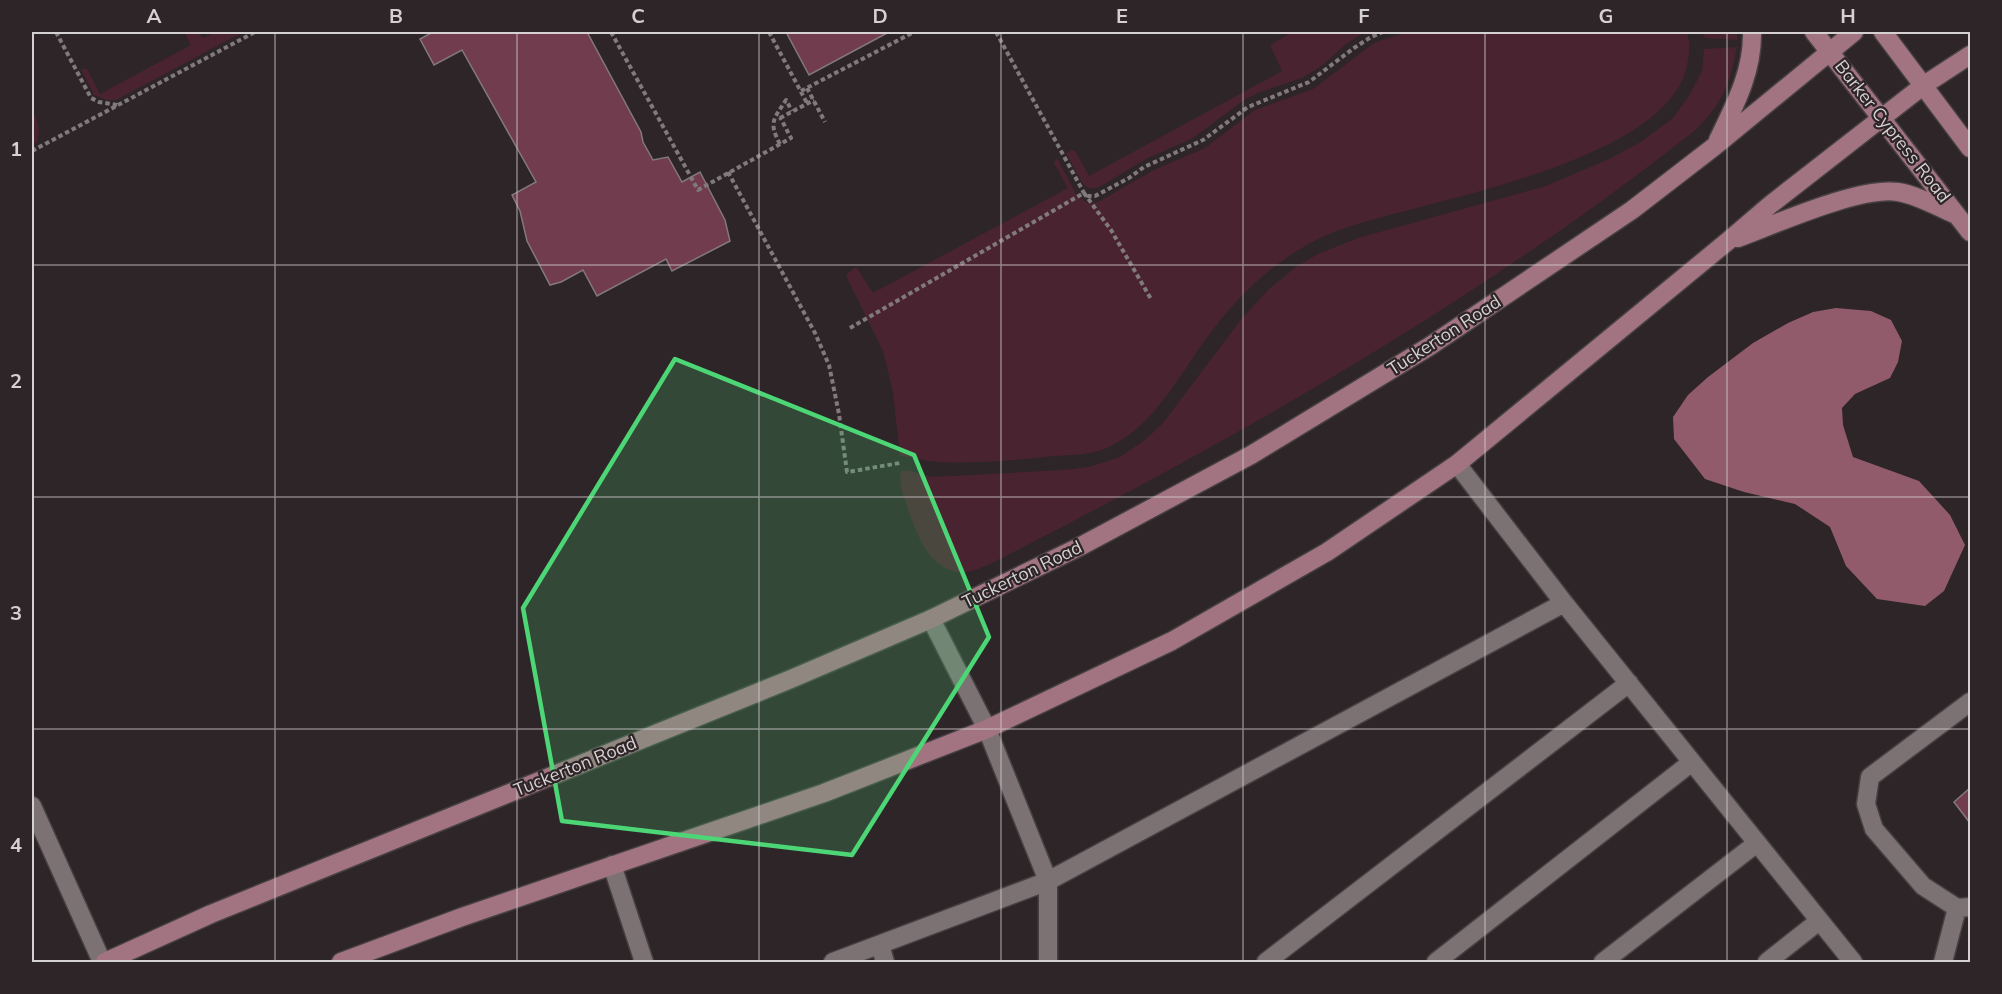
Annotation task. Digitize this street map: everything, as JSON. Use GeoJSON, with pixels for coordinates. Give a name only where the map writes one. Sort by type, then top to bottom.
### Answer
{"type":"FeatureCollection","features":[{"type":"Feature","properties":{"kind":"main road"},"geometry":{"type":"LineString","coordinates":[[1715,146],[1742,91],[1752,50],[1752,32]]}},
{"type":"Feature","properties":{"kind":"main road","name":"Barker Cypress Road"},"geometry":{"type":"LineString","coordinates":[[1814,32],[1971,232]]}},
{"type":"Feature","properties":{"kind":"main road","name":"Tuckerton Road"},"geometry":{"type":"LineString","coordinates":[[104,963],[211,914],[790,679],[931,619],[1081,546],[1281,437],[1430,346],[1632,210],[1715,146],[1854,32]]}},
{"type":"Feature","properties":{"kind":"main road"},"geometry":{"type":"LineString","coordinates":[[1883,32],[1971,147]]}},
{"type":"Feature","properties":{"kind":"main road"},"geometry":{"type":"LineString","coordinates":[[341,963],[462,917],[824,793],[987,729],[1172,641],[1327,552],[1456,464],[1770,204],[1924,85],[1971,55]]}},
{"type":"Feature","properties":{"kind":"main road"},"geometry":{"type":"LineString","coordinates":[[1728,241],[1843,200],[1881,191],[1898,192],[1917,197],[1958,216]]}},
{"type":"Feature","properties":{"kind":"street"},"geometry":{"type":"LineString","coordinates":[[1456,464],[1564,603],[1853,963]]}},
{"type":"Feature","properties":{"kind":"street"},"geometry":{"type":"LineString","coordinates":[[832,963],[1048,881],[1564,603]]}},
{"type":"Feature","properties":{"kind":"street"},"geometry":{"type":"LineString","coordinates":[[931,619],[987,729],[1048,881],[1048,963]]}},
{"type":"Feature","properties":{"kind":"street"},"geometry":{"type":"LineString","coordinates":[[1266,963],[1629,683]]}},
{"type":"Feature","properties":{"kind":"street"},"geometry":{"type":"LineString","coordinates":[[1944,963],[1964,907],[1923,886],[1874,829],[1866,804],[1870,777],[1971,702]]}},
{"type":"Feature","properties":{"kind":"street"},"geometry":{"type":"LineString","coordinates":[[1436,963],[1692,762]]}},
{"type":"Feature","properties":{"kind":"street"},"geometry":{"type":"LineString","coordinates":[[32,806],[104,963]]}},
{"type":"Feature","properties":{"kind":"street"},"geometry":{"type":"LineString","coordinates":[[1603,963],[1757,843]]}},
{"type":"Feature","properties":{"kind":"street"},"geometry":{"type":"LineString","coordinates":[[612,865],[645,963]]}},
{"type":"Feature","properties":{"kind":"street"},"geometry":{"type":"LineString","coordinates":[[1767,963],[1820,921]]}},
{"type":"Feature","properties":{"kind":"street"},"geometry":{"type":"LineString","coordinates":[[880,945],[885,963]]}},
{"type":"Feature","properties":{"kind":"path"},"geometry":{"type":"LineString","coordinates":[[56,32],[91,98],[99,102],[118,105]]}},
{"type":"Feature","properties":{"kind":"path"},"geometry":{"type":"LineString","coordinates":[[32,151],[255,32]]}},
{"type":"Feature","properties":{"kind":"path"},"geometry":{"type":"LineString","coordinates":[[611,32],[698,190],[791,138],[780,117]]}},
{"type":"Feature","properties":{"kind":"path"},"geometry":{"type":"LineString","coordinates":[[769,32],[807,103]]}},
{"type":"Feature","properties":{"kind":"path"},"geometry":{"type":"LineString","coordinates":[[801,92],[914,32]]}},
{"type":"Feature","properties":{"kind":"path"},"geometry":{"type":"LineString","coordinates":[[996,32],[1084,193],[1112,230],[1151,299]]}},
{"type":"Feature","properties":{"kind":"path"},"geometry":{"type":"LineString","coordinates":[[1084,193],[1088,196],[1095,196],[1129,178],[1144,167],[1203,140],[1248,107],[1309,82],[1354,48],[1383,32]]}},
{"type":"Feature","properties":{"kind":"path"},"geometry":{"type":"LineString","coordinates":[[807,88],[825,122]]}},
{"type":"Feature","properties":{"kind":"path"},"geometry":{"type":"LineString","coordinates":[[780,144],[774,132],[773,121],[786,100],[792,111]]}},
{"type":"Feature","properties":{"kind":"path"},"geometry":{"type":"LineString","coordinates":[[773,121],[814,100]]}},
{"type":"Feature","properties":{"kind":"path"},"geometry":{"type":"LineString","coordinates":[[728,172],[823,350],[834,384],[847,472],[900,463]]}},
{"type":"Feature","properties":{"kind":"path"},"geometry":{"type":"LineString","coordinates":[[850,328],[1084,193]]}},
{"type":"Feature","properties":{"kind":"highlighted area"},"geometry":{"type":"Polygon","coordinates":[[[675,359],[914,455],[989,637],[852,855],[562,821],[523,608],[675,359]]]}},
{"type":"Feature","properties":{"kind":"shaded area"},"geometry":{"type":"Polygon","coordinates":[[[184,32],[198,32],[203,38],[216,32],[243,32],[116,100],[107,100],[94,95],[81,69],[87,69],[100,94],[191,45],[184,32]]]}},
{"type":"Feature","properties":{"kind":"shaded area"},"geometry":{"type":"Polygon","coordinates":[[[1292,32],[1365,32],[1304,77],[1244,100],[1193,138],[1146,159],[1101,186],[1092,188],[1083,184],[1066,153],[1075,151],[1089,176],[1282,71],[1270,45],[1292,32]]]}},
{"type":"Feature","properties":{"kind":"shaded area"},"geometry":{"type":"Polygon","coordinates":[[[1406,32],[1687,32],[1689,51],[1686,70],[1667,103],[1633,130],[1588,154],[1536,174],[1345,228],[1325,236],[1288,257],[1255,283],[1226,314],[1154,412],[1125,438],[1107,448],[1081,454],[981,462],[938,462],[900,456],[893,392],[883,351],[847,278],[847,274],[854,268],[857,268],[873,293],[1068,188],[1054,163],[1057,158],[1077,196],[1089,204],[1098,202],[1154,170],[1205,148],[1255,110],[1313,89],[1374,43],[1406,32]]]}},
{"type":"Feature","properties":{"kind":"shaded area"},"geometry":{"type":"Polygon","coordinates":[[[1702,32],[1737,32],[1737,40],[1705,38],[1702,32]]]}},
{"type":"Feature","properties":{"kind":"shaded area"},"geometry":{"type":"Polygon","coordinates":[[[1737,47],[1723,94],[1711,113],[1693,132],[1527,254],[1353,365],[1174,467],[992,563],[969,572],[960,572],[941,566],[927,551],[916,531],[904,497],[900,481],[901,471],[932,477],[1064,470],[1089,467],[1120,457],[1145,440],[1163,423],[1243,317],[1270,288],[1296,267],[1318,254],[1358,238],[1546,186],[1609,159],[1639,143],[1672,119],[1689,96],[1702,71],[1704,49],[1737,47]]]}},
{"type":"Feature","properties":{"kind":"shaded area"},"geometry":{"type":"Polygon","coordinates":[[[32,110],[39,129],[37,142],[32,145],[32,110]]]}},
{"type":"Feature","properties":{"kind":"shaded area"},"geometry":{"type":"Polygon","coordinates":[[[1836,308],[1871,311],[1891,320],[1902,341],[1898,362],[1890,378],[1855,394],[1842,408],[1843,425],[1853,457],[1919,481],[1950,515],[1965,545],[1944,591],[1925,606],[1877,599],[1846,566],[1830,527],[1795,504],[1744,492],[1705,479],[1674,439],[1673,417],[1688,395],[1708,377],[1753,343],[1788,323],[1813,312],[1836,308]]]}},
{"type":"Feature","properties":{"kind":"building"},"geometry":{"type":"Polygon","coordinates":[[[433,32],[587,32],[641,132],[643,142],[653,160],[668,157],[682,182],[700,172],[725,220],[730,241],[672,271],[666,259],[597,296],[583,270],[561,282],[550,285],[527,241],[520,211],[512,195],[536,182],[462,50],[434,65],[420,39],[433,32]]]}},
{"type":"Feature","properties":{"kind":"building"},"geometry":{"type":"Polygon","coordinates":[[[786,32],[889,32],[809,75],[786,32]]]}},
{"type":"Feature","properties":{"kind":"building"},"geometry":{"type":"Polygon","coordinates":[[[1970,788],[1970,823],[1954,802],[1970,788]]]}}]}
